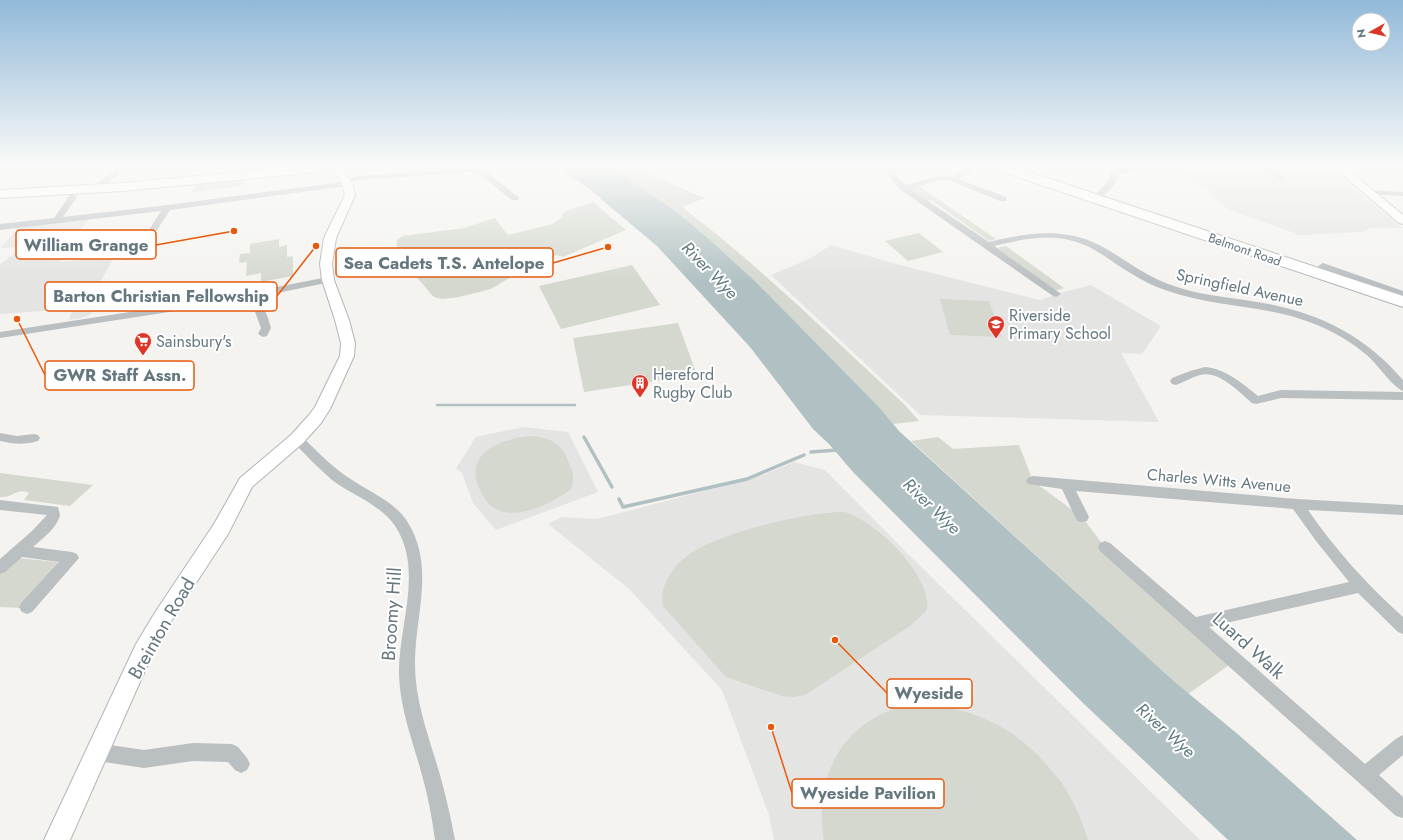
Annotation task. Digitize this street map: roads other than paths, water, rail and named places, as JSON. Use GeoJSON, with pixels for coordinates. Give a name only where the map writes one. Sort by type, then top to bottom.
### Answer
{"type":"FeatureCollection","features":[{"type":"Feature","properties":{"kind":"highway","name":"Belmont Road"},"geometry":{"type":"LineString","coordinates":[[1111,204],[1403,302]]}},
{"type":"Feature","properties":{"kind":"street"},"geometry":{"type":"LineString","coordinates":[[56,221],[68,204]]}},
{"type":"Feature","properties":{"kind":"street"},"geometry":{"type":"LineString","coordinates":[[0,227],[193,204]]}},
{"type":"Feature","properties":{"kind":"street","name":"Breinton Road"},"geometry":{"type":"LineString","coordinates":[[58,840],[143,651],[163,617],[221,529],[240,493],[252,476],[297,439],[318,414],[340,373],[348,349],[342,320],[328,280],[326,264],[330,238],[346,204]]}},
{"type":"Feature","properties":{"kind":"street"},"geometry":{"type":"LineString","coordinates":[[928,204],[988,244],[1056,294]]}},
{"type":"Feature","properties":{"kind":"street"},"geometry":{"type":"LineString","coordinates":[[1383,204],[1403,220]]}},
{"type":"Feature","properties":{"kind":"street"},"geometry":{"type":"LineString","coordinates":[[126,257],[145,253],[151,240],[151,233],[167,208]]}},
{"type":"Feature","properties":{"kind":"street","name":"Springfield Avenue"},"geometry":{"type":"LineString","coordinates":[[988,244],[1038,234],[1081,240],[1100,248],[1136,272],[1179,291],[1274,308],[1311,318],[1337,330],[1364,346],[1387,366],[1403,387]]}},
{"type":"Feature","properties":{"kind":"street"},"geometry":{"type":"LineString","coordinates":[[1323,266],[1403,294]]}},
{"type":"Feature","properties":{"kind":"street"},"geometry":{"type":"LineString","coordinates":[[246,296],[328,280]]}},
{"type":"Feature","properties":{"kind":"street"},"geometry":{"type":"LineString","coordinates":[[0,335],[208,302],[215,302],[223,305],[242,301],[255,302],[259,307],[266,328],[263,334]]}},
{"type":"Feature","properties":{"kind":"street"},"geometry":{"type":"LineString","coordinates":[[1176,381],[1204,370],[1213,371],[1256,400],[1281,394],[1403,396]]}},
{"type":"Feature","properties":{"kind":"street"},"geometry":{"type":"LineString","coordinates":[[0,437],[17,440],[34,438]]}},
{"type":"Feature","properties":{"kind":"street","name":"Broomy Hill"},"geometry":{"type":"LineString","coordinates":[[297,439],[334,475],[377,502],[391,513],[401,524],[407,535],[416,566],[417,582],[407,658],[406,678],[410,703],[436,792],[445,840]]}},
{"type":"Feature","properties":{"kind":"street","name":"Charles Witts Avenue"},"geometry":{"type":"LineString","coordinates":[[1033,481],[1297,504],[1403,510]]}},
{"type":"Feature","properties":{"kind":"street"},"geometry":{"type":"LineString","coordinates":[[1067,485],[1082,517]]}},
{"type":"Feature","properties":{"kind":"street"},"geometry":{"type":"LineString","coordinates":[[1297,504],[1333,554],[1360,586],[1403,627]]}},
{"type":"Feature","properties":{"kind":"street"},"geometry":{"type":"LineString","coordinates":[[0,505],[53,511],[53,517],[47,525],[0,568]]}},
{"type":"Feature","properties":{"kind":"street","name":"Luard Walk"},"geometry":{"type":"LineString","coordinates":[[1105,547],[1403,809]]}},
{"type":"Feature","properties":{"kind":"street"},"geometry":{"type":"LineString","coordinates":[[19,551],[72,558],[27,607]]}},
{"type":"Feature","properties":{"kind":"street"},"geometry":{"type":"LineString","coordinates":[[1194,624],[1360,586]]}},
{"type":"Feature","properties":{"kind":"street"},"geometry":{"type":"LineString","coordinates":[[1365,775],[1403,744]]}},
{"type":"Feature","properties":{"kind":"street"},"geometry":{"type":"LineString","coordinates":[[98,752],[144,759],[193,752],[232,753],[241,764]]}},
{"type":"Feature","properties":{"kind":"water","name":"River Wye"},"geometry":{"type":"Polygon","coordinates":[[[607,204],[666,204],[709,239],[755,281],[879,407],[899,431],[1176,683],[1240,736],[1357,840],[1228,840],[1083,703],[853,472],[829,444],[813,429],[750,347],[657,246],[607,204]]]}},
{"type":"Feature","properties":{"kind":"waterway"},"geometry":{"type":"LineString","coordinates":[[437,405],[575,405]]}},
{"type":"Feature","properties":{"kind":"waterway"},"geometry":{"type":"LineString","coordinates":[[584,437],[612,487]]}},
{"type":"Feature","properties":{"kind":"waterway"},"geometry":{"type":"LineString","coordinates":[[811,452],[837,450]]}},
{"type":"Feature","properties":{"kind":"waterway"},"geometry":{"type":"LineString","coordinates":[[619,499],[623,507],[747,479],[804,455]]}},
{"type":"Feature","properties":{"kind":"place","name":"William Grange"},"geometry":{"type":"Point","coordinates":[234,231]}},
{"type":"Feature","properties":{"kind":"place","name":"Barton Christian Fellowship"},"geometry":{"type":"Point","coordinates":[316,246]}},
{"type":"Feature","properties":{"kind":"place","name":"Sea Cadets T.S. Antelope"},"geometry":{"type":"Point","coordinates":[608,247]}},
{"type":"Feature","properties":{"kind":"place","name":"GWR Staff Assn."},"geometry":{"type":"Point","coordinates":[17,319]}},
{"type":"Feature","properties":{"kind":"place","name":"Riverside Primary School"},"geometry":{"type":"Point","coordinates":[996,339]}},
{"type":"Feature","properties":{"kind":"place","name":"Sainsbury's"},"geometry":{"type":"Point","coordinates":[143,356]}},
{"type":"Feature","properties":{"kind":"place","name":"Hereford Rugby Club"},"geometry":{"type":"Point","coordinates":[640,398]}},
{"type":"Feature","properties":{"kind":"place","name":"Wyeside"},"geometry":{"type":"Point","coordinates":[835,640]}},
{"type":"Feature","properties":{"kind":"place","name":"Wyeside Pavilion"},"geometry":{"type":"Point","coordinates":[771,727]}}]}
